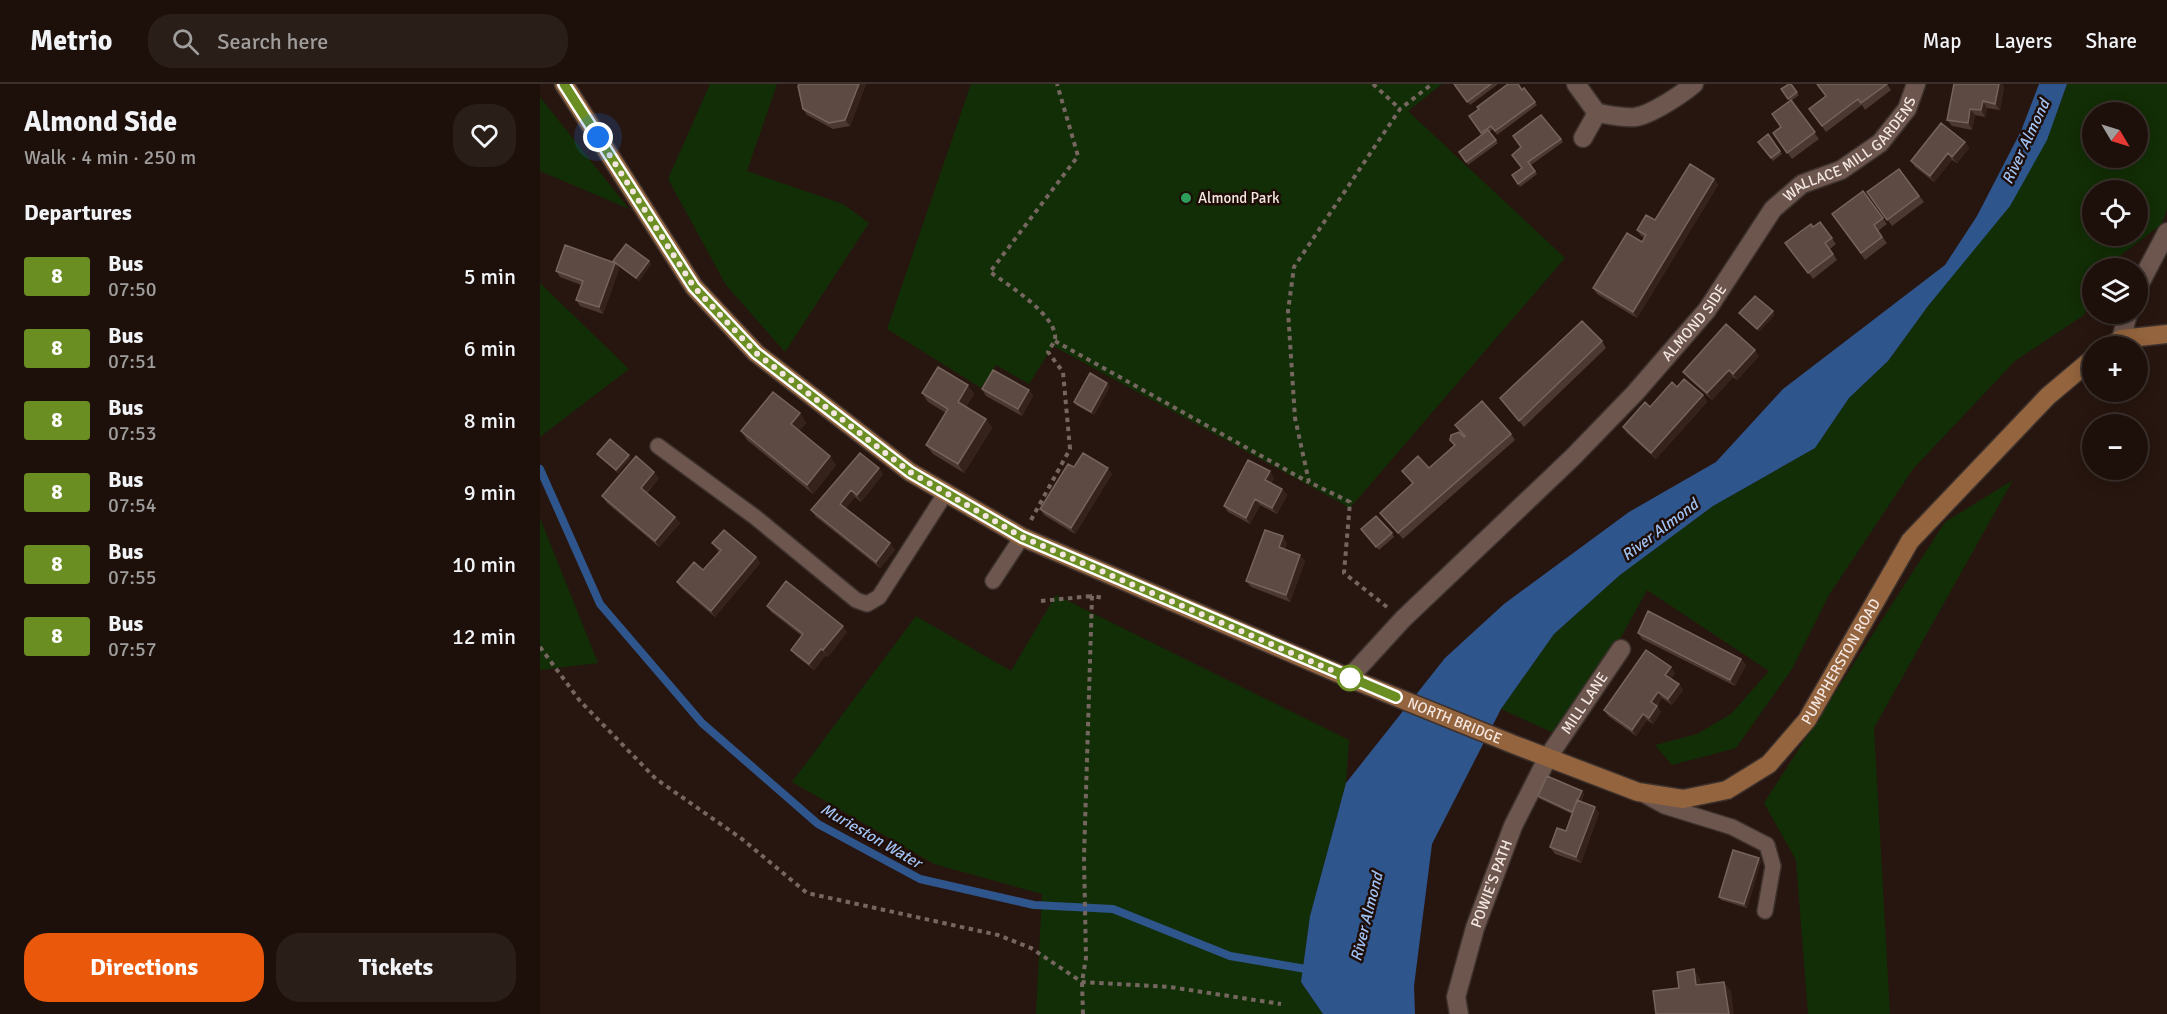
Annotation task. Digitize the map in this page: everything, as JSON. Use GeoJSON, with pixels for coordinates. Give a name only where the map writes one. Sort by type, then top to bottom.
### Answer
{"type":"FeatureCollection","features":[{"type":"Feature","properties":{"kind":"main road"},"geometry":{"type":"LineString","coordinates":[[564,84],[702,296],[756,353],[910,472],[1022,537],[1349,678]]}},
{"type":"Feature","properties":{"kind":"main road"},"geometry":{"type":"LineString","coordinates":[[2148,337],[2167,334]]}},
{"type":"Feature","properties":{"kind":"main road","name":"PUMPHERSTON ROAD"},"geometry":{"type":"LineString","coordinates":[[1515,746],[1638,792],[1683,799],[1727,790],[1769,764],[1807,720],[1910,541],[2048,396],[2082,367]]}},
{"type":"Feature","properties":{"kind":"main road","name":"NORTH BRIDGE"},"geometry":{"type":"LineString","coordinates":[[1349,678],[1515,746]]}},
{"type":"Feature","properties":{"kind":"street"},"geometry":{"type":"LineString","coordinates":[[1576,84],[1597,113],[1617,117],[1638,117],[1679,97],[1694,84]]}},
{"type":"Feature","properties":{"kind":"street","name":"WALLACE MILL GARDENS"},"geometry":{"type":"LineString","coordinates":[[1773,209],[1802,184],[1841,170],[1880,143],[1907,109],[1916,84]]}},
{"type":"Feature","properties":{"kind":"street"},"geometry":{"type":"LineString","coordinates":[[1583,138],[1597,113]]}},
{"type":"Feature","properties":{"kind":"street","name":"ALMOND SIDE"},"geometry":{"type":"LineString","coordinates":[[1349,678],[1403,619],[1573,457],[1635,393],[1707,310],[1773,209]]}},
{"type":"Feature","properties":{"kind":"street"},"geometry":{"type":"LineString","coordinates":[[2148,268],[2167,232]]}},
{"type":"Feature","properties":{"kind":"street","name":"MILL LANE"},"geometry":{"type":"LineString","coordinates":[[1548,758],[1621,649]]}},
{"type":"Feature","properties":{"kind":"street","name":"POWIE'S PATH"},"geometry":{"type":"LineString","coordinates":[[1459,1014],[1456,997],[1475,928],[1513,826],[1548,758]]}},
{"type":"Feature","properties":{"kind":"lane"},"geometry":{"type":"LineString","coordinates":[[658,446],[755,517],[856,600],[867,604],[879,597],[945,494]]}},
{"type":"Feature","properties":{"kind":"lane"},"geometry":{"type":"LineString","coordinates":[[993,581],[1022,537]]}},
{"type":"Feature","properties":{"kind":"lane"},"geometry":{"type":"LineString","coordinates":[[1638,792],[1664,806],[1732,828],[1767,845],[1773,866],[1765,911]]}},
{"type":"Feature","properties":{"kind":"path"},"geometry":{"type":"LineString","coordinates":[[1022,537],[1070,449],[1064,372],[1048,352],[1055,340],[1055,335],[1043,310],[990,272],[1078,156],[1057,84]]}},
{"type":"Feature","properties":{"kind":"path"},"geometry":{"type":"LineString","coordinates":[[1373,84],[1400,109]]}},
{"type":"Feature","properties":{"kind":"path"},"geometry":{"type":"LineString","coordinates":[[1309,482],[1295,418],[1288,311],[1294,267],[1400,109],[1432,84]]}},
{"type":"Feature","properties":{"kind":"path"},"geometry":{"type":"LineString","coordinates":[[1055,340],[1309,482],[1350,501],[1344,573],[1403,619]]}},
{"type":"Feature","properties":{"kind":"path"},"geometry":{"type":"LineString","coordinates":[[1041,601],[1092,596],[1109,598]]}},
{"type":"Feature","properties":{"kind":"path"},"geometry":{"type":"LineString","coordinates":[[1083,1014],[1082,982],[1086,958],[1084,857],[1092,596]]}},
{"type":"Feature","properties":{"kind":"path"},"geometry":{"type":"LineString","coordinates":[[540,647],[580,701],[656,779],[742,839],[807,893],[998,935],[1031,948],[1082,982],[1170,987],[1281,1004]]}},
{"type":"Feature","properties":{"kind":"green space"},"geometry":{"type":"Polygon","coordinates":[[[710,84],[777,84],[747,171],[843,204],[869,223],[785,352],[726,285],[668,179],[710,84]]]}},
{"type":"Feature","properties":{"kind":"green space"},"geometry":{"type":"Polygon","coordinates":[[[971,84],[1442,84],[1408,111],[1565,258],[1350,508],[1053,346],[1029,384],[996,365],[981,388],[887,329],[971,84]]]}},
{"type":"Feature","properties":{"kind":"green space"},"geometry":{"type":"Polygon","coordinates":[[[2067,84],[2167,84],[2167,209],[2162,224],[2148,235],[2148,180],[2082,180],[2082,246],[2133,246],[2117,258],[2082,258],[2082,316],[2015,361],[1913,469],[1829,595],[1792,669],[1736,748],[1672,765],[1655,745],[1697,734],[1731,714],[1769,671],[1647,590],[1605,666],[1556,734],[1501,709],[1554,634],[1620,575],[1713,506],[1815,448],[1849,398],[1888,361],[1928,306],[2058,110],[2067,84]]]}},
{"type":"Feature","properties":{"kind":"green space"},"geometry":{"type":"Polygon","coordinates":[[[540,97],[629,209],[540,171],[540,97]]]}},
{"type":"Feature","properties":{"kind":"green space"},"geometry":{"type":"Polygon","coordinates":[[[540,283],[629,369],[540,437],[540,283]]]}},
{"type":"Feature","properties":{"kind":"green space"},"geometry":{"type":"Polygon","coordinates":[[[2013,480],[1874,728],[1890,1014],[1808,1014],[1796,860],[1764,803],[1945,522],[2013,480]]]}},
{"type":"Feature","properties":{"kind":"green space"},"geometry":{"type":"Polygon","coordinates":[[[540,518],[598,663],[540,670],[540,518]]]}},
{"type":"Feature","properties":{"kind":"green space"},"geometry":{"type":"Polygon","coordinates":[[[1056,595],[1349,740],[1346,783],[1310,916],[1301,982],[1323,1014],[1036,1014],[1042,894],[934,864],[792,782],[916,616],[1011,671],[1056,595]]]}},
{"type":"Feature","properties":{"kind":"water","name":"River Almond"},"geometry":{"type":"Polygon","coordinates":[[[2039,84],[2067,84],[2047,140],[2010,206],[1928,306],[1888,361],[1849,398],[1815,448],[1713,506],[1620,575],[1554,634],[1501,709],[1432,844],[1414,986],[1415,1014],[1323,1014],[1301,982],[1310,916],[1346,783],[1445,658],[1504,604],[1629,512],[1716,462],[1783,389],[1945,265],[1977,216],[2021,131],[2039,84]]]}},
{"type":"Feature","properties":{"kind":"building"},"geometry":{"type":"Polygon","coordinates":[[[799,84],[859,84],[845,120],[829,123],[803,109],[799,84]]]}},
{"type":"Feature","properties":{"kind":"building"},"geometry":{"type":"Polygon","coordinates":[[[1454,84],[1491,84],[1467,102],[1454,84]]]}},
{"type":"Feature","properties":{"kind":"building"},"geometry":{"type":"Polygon","coordinates":[[[1508,84],[1518,84],[1522,90],[1524,88],[1535,102],[1495,131],[1491,126],[1481,133],[1469,116],[1479,109],[1477,107],[1508,84]]]}},
{"type":"Feature","properties":{"kind":"building"},"geometry":{"type":"Polygon","coordinates":[[[1789,84],[1797,92],[1788,99],[1781,89],[1789,84]]]}},
{"type":"Feature","properties":{"kind":"building"},"geometry":{"type":"Polygon","coordinates":[[[1817,84],[1887,84],[1861,103],[1858,99],[1822,126],[1809,109],[1826,96],[1817,84]]]}},
{"type":"Feature","properties":{"kind":"building"},"geometry":{"type":"Polygon","coordinates":[[[1954,84],[1999,84],[1995,104],[1983,101],[1981,110],[1970,109],[1968,123],[1947,120],[1954,84]]]}},
{"type":"Feature","properties":{"kind":"building"},"geometry":{"type":"Polygon","coordinates":[[[1791,100],[1815,132],[1787,153],[1773,133],[1781,127],[1772,114],[1791,100]]]}},
{"type":"Feature","properties":{"kind":"building"},"geometry":{"type":"Polygon","coordinates":[[[1541,115],[1561,139],[1528,162],[1535,171],[1518,184],[1512,175],[1522,168],[1512,155],[1521,147],[1513,136],[1541,115]]]}},
{"type":"Feature","properties":{"kind":"building"},"geometry":{"type":"Polygon","coordinates":[[[1941,123],[1965,142],[1952,157],[1948,153],[1930,176],[1911,161],[1941,123]]]}},
{"type":"Feature","properties":{"kind":"building"},"geometry":{"type":"Polygon","coordinates":[[[1488,130],[1496,140],[1466,162],[1459,152],[1488,130]]]}},
{"type":"Feature","properties":{"kind":"building"},"geometry":{"type":"Polygon","coordinates":[[[1768,134],[1780,151],[1771,158],[1758,142],[1768,134]]]}},
{"type":"Feature","properties":{"kind":"building"},"geometry":{"type":"Polygon","coordinates":[[[1690,164],[1714,179],[1633,312],[1593,288],[1627,233],[1642,242],[1646,235],[1637,230],[1646,215],[1655,220],[1690,164]]]}},
{"type":"Feature","properties":{"kind":"building"},"geometry":{"type":"Polygon","coordinates":[[[1899,169],[1919,196],[1887,220],[1867,192],[1899,169]]]}},
{"type":"Feature","properties":{"kind":"building"},"geometry":{"type":"Polygon","coordinates":[[[1863,191],[1883,218],[1874,225],[1882,237],[1861,253],[1832,214],[1863,191]]]}},
{"type":"Feature","properties":{"kind":"building"},"geometry":{"type":"Polygon","coordinates":[[[1820,222],[1832,238],[1825,243],[1833,254],[1808,273],[1785,243],[1811,224],[1813,227],[1820,222]]]}},
{"type":"Feature","properties":{"kind":"building"},"geometry":{"type":"Polygon","coordinates":[[[626,244],[649,261],[636,278],[613,261],[626,244]]]}},
{"type":"Feature","properties":{"kind":"building"},"geometry":{"type":"Polygon","coordinates":[[[565,245],[615,263],[599,307],[576,300],[583,281],[556,271],[565,245]]]}},
{"type":"Feature","properties":{"kind":"building"},"geometry":{"type":"Polygon","coordinates":[[[1755,296],[1773,311],[1757,329],[1739,313],[1755,296]]]}},
{"type":"Feature","properties":{"kind":"building"},"geometry":{"type":"Polygon","coordinates":[[[1582,321],[1602,341],[1519,421],[1500,398],[1582,321]]]}},
{"type":"Feature","properties":{"kind":"building"},"geometry":{"type":"Polygon","coordinates":[[[1726,324],[1755,350],[1733,374],[1729,370],[1707,393],[1683,372],[1726,324]]]}},
{"type":"Feature","properties":{"kind":"building"},"geometry":{"type":"Polygon","coordinates":[[[938,367],[968,385],[958,402],[986,419],[958,464],[926,445],[948,409],[922,393],[938,367]]]}},
{"type":"Feature","properties":{"kind":"building"},"geometry":{"type":"Polygon","coordinates":[[[993,370],[1029,390],[1018,409],[982,389],[993,370]]]}},
{"type":"Feature","properties":{"kind":"building"},"geometry":{"type":"Polygon","coordinates":[[[1090,373],[1107,383],[1091,412],[1074,402],[1090,373]]]}},
{"type":"Feature","properties":{"kind":"building"},"geometry":{"type":"Polygon","coordinates":[[[1684,379],[1703,395],[1651,453],[1623,427],[1645,402],[1650,407],[1672,382],[1677,387],[1684,379]]]}},
{"type":"Feature","properties":{"kind":"building"},"geometry":{"type":"Polygon","coordinates":[[[773,392],[800,413],[791,424],[830,456],[807,485],[741,431],[773,392]]]}},
{"type":"Feature","properties":{"kind":"building"},"geometry":{"type":"Polygon","coordinates":[[[1482,401],[1511,434],[1398,533],[1380,513],[1413,483],[1402,471],[1418,456],[1429,468],[1455,445],[1450,440],[1451,435],[1459,432],[1465,436],[1455,425],[1482,401]]]}},
{"type":"Feature","properties":{"kind":"building"},"geometry":{"type":"Polygon","coordinates":[[[610,439],[629,455],[616,470],[597,454],[610,439]]]}},
{"type":"Feature","properties":{"kind":"building"},"geometry":{"type":"Polygon","coordinates":[[[860,453],[879,468],[857,495],[851,490],[840,504],[890,543],[876,562],[811,510],[860,453]]]}},
{"type":"Feature","properties":{"kind":"building"},"geometry":{"type":"Polygon","coordinates":[[[1083,453],[1108,468],[1071,528],[1040,509],[1068,464],[1074,467],[1083,453]]]}},
{"type":"Feature","properties":{"kind":"building"},"geometry":{"type":"Polygon","coordinates":[[[636,456],[654,472],[641,488],[675,517],[655,541],[602,496],[636,456]]]}},
{"type":"Feature","properties":{"kind":"building"},"geometry":{"type":"Polygon","coordinates":[[[1248,460],[1270,471],[1265,480],[1282,489],[1272,508],[1255,499],[1246,518],[1224,506],[1248,460]]]}},
{"type":"Feature","properties":{"kind":"building"},"geometry":{"type":"Polygon","coordinates":[[[1376,516],[1392,533],[1376,547],[1361,529],[1376,516]]]}},
{"type":"Feature","properties":{"kind":"building"},"geometry":{"type":"Polygon","coordinates":[[[724,530],[756,557],[711,611],[677,582],[694,562],[703,570],[721,550],[712,543],[724,530]]]}},
{"type":"Feature","properties":{"kind":"building"},"geometry":{"type":"Polygon","coordinates":[[[1265,530],[1283,536],[1279,547],[1300,555],[1286,595],[1246,581],[1265,530]]]}},
{"type":"Feature","properties":{"kind":"building"},"geometry":{"type":"Polygon","coordinates":[[[786,581],[843,626],[809,664],[791,650],[803,634],[767,606],[786,581]]]}},
{"type":"Feature","properties":{"kind":"building"},"geometry":{"type":"Polygon","coordinates":[[[1648,611],[1741,659],[1730,680],[1638,633],[1648,611]]]}},
{"type":"Feature","properties":{"kind":"building"},"geometry":{"type":"Polygon","coordinates":[[[1646,650],[1671,667],[1665,675],[1679,684],[1668,699],[1658,692],[1651,702],[1657,706],[1649,718],[1643,714],[1632,730],[1604,710],[1646,650]]]}},
{"type":"Feature","properties":{"kind":"building"},"geometry":{"type":"Polygon","coordinates":[[[1547,776],[1582,791],[1572,812],[1538,796],[1547,776]]]}},
{"type":"Feature","properties":{"kind":"building"},"geometry":{"type":"Polygon","coordinates":[[[1577,800],[1595,807],[1576,857],[1550,847],[1557,828],[1566,831],[1577,800]]]}},
{"type":"Feature","properties":{"kind":"building"},"geometry":{"type":"Polygon","coordinates":[[[1733,850],[1759,858],[1744,904],[1719,897],[1733,850]]]}},
{"type":"Feature","properties":{"kind":"building"},"geometry":{"type":"Polygon","coordinates":[[[1694,969],[1696,985],[1724,982],[1729,1014],[1656,1014],[1653,991],[1679,988],[1677,972],[1694,969]]]}},
{"type":"Feature","properties":{"kind":"waterway","name":"Murieston Water"},"geometry":{"type":"LineString","coordinates":[[540,469],[600,604],[702,723],[818,824],[920,879],[1034,905],[1113,909],[1230,956],[1312,970]]}},
{"type":"Feature","properties":{"kind":"bus line","name":"8"},"geometry":{"type":"LineString","coordinates":[[564,84],[694,287],[756,353],[910,472],[1022,537],[1396,697]]}},
{"type":"Feature","properties":{"kind":"place","name":"Almond Park"},"geometry":{"type":"Point","coordinates":[1186,198]}},
{"type":"Feature","properties":{"kind":"route"},"geometry":{"type":"LineString","coordinates":[[598,137],[694,287],[756,353],[910,472],[1022,537],[1350,678]]}}]}
